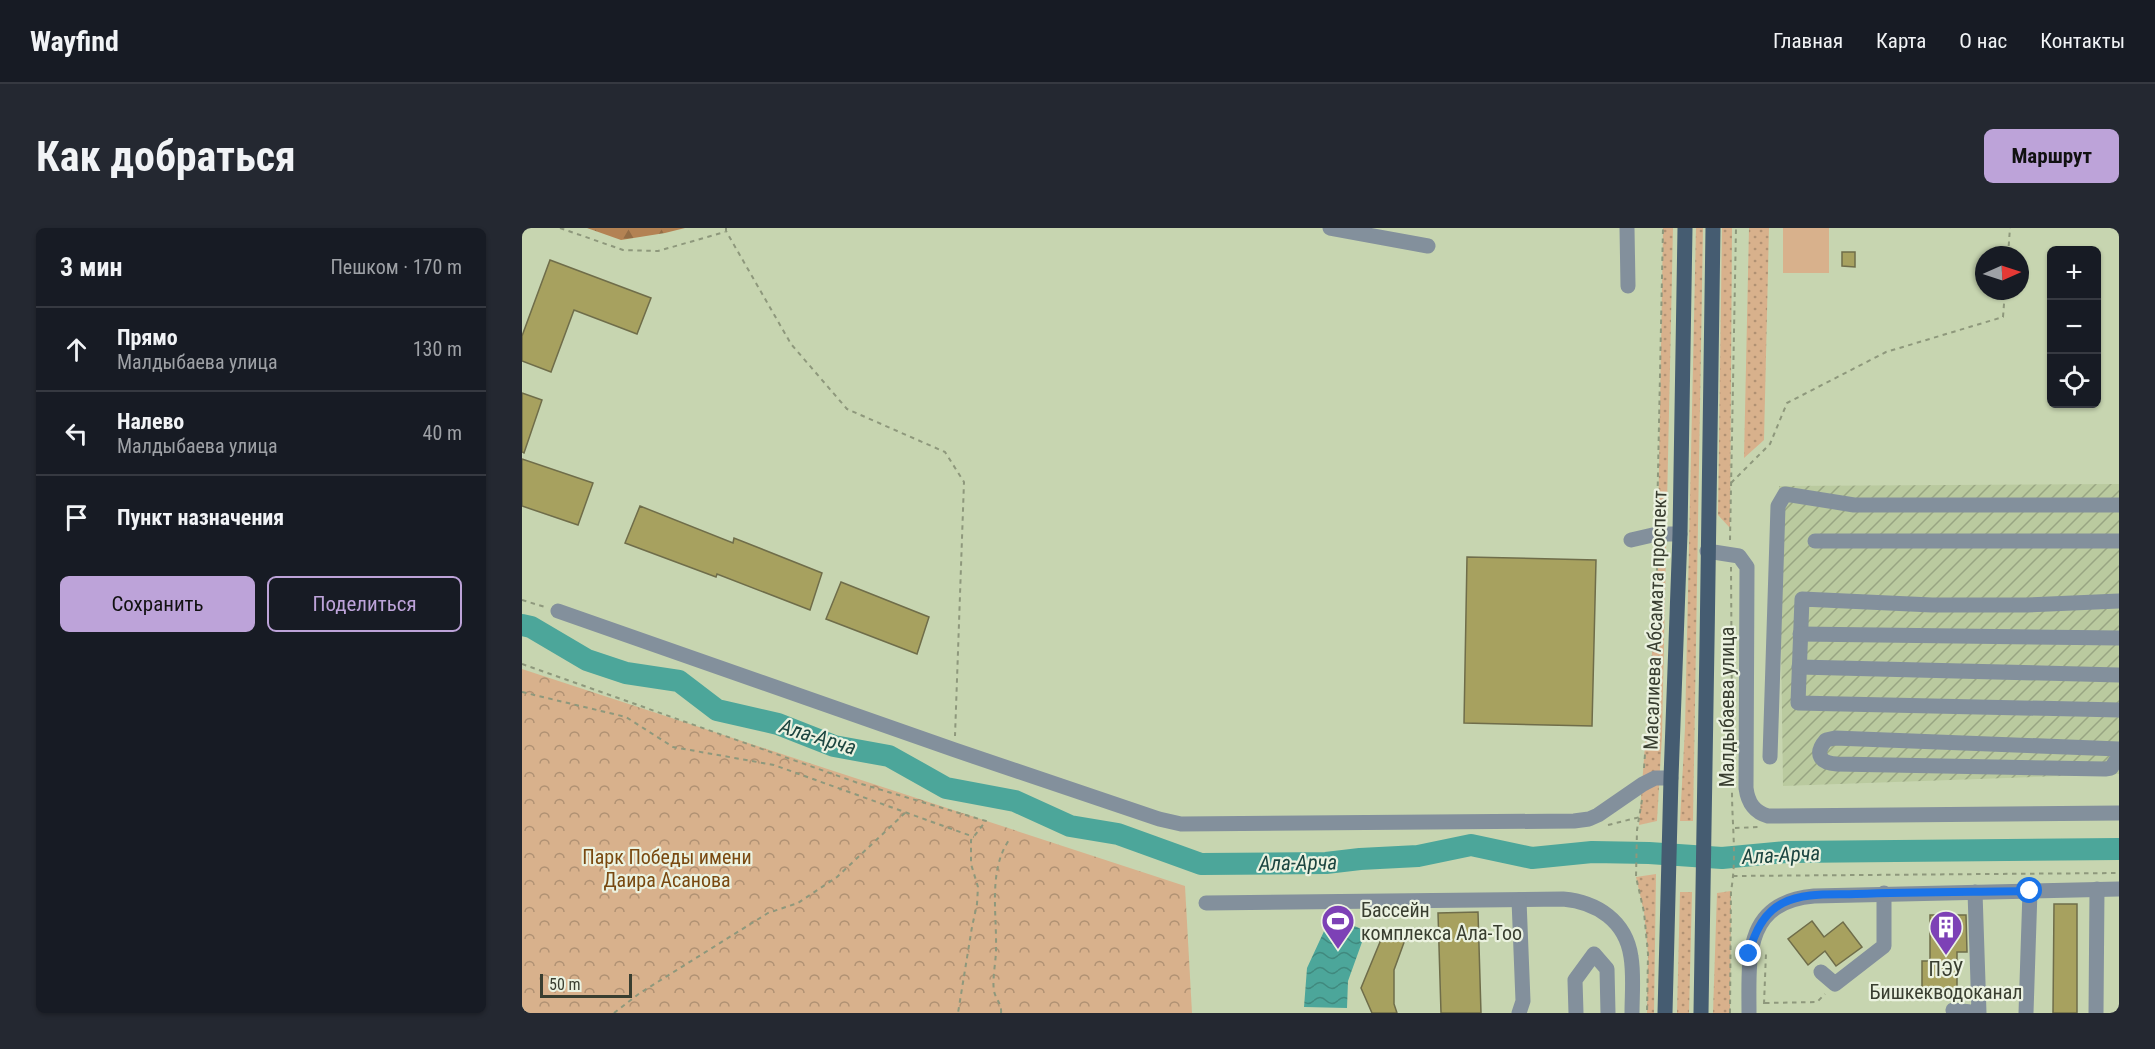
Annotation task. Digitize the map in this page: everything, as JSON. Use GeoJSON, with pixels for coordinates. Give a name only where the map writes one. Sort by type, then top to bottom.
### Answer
{"type":"FeatureCollection","features":[{"type":"Feature","properties":{"kind":"main road","name":"Масалиева Абсамата проспект"},"geometry":{"type":"LineString","coordinates":[[1665,1013],[1680,534],[1685,228]]}},
{"type":"Feature","properties":{"kind":"main road"},"geometry":{"type":"LineString","coordinates":[[1701,1013],[1706,821],[1707,551],[1713,228]]}},
{"type":"Feature","properties":{"kind":"street"},"geometry":{"type":"LineString","coordinates":[[1330,228],[1428,246]]}},
{"type":"Feature","properties":{"kind":"street"},"geometry":{"type":"LineString","coordinates":[[1627,228],[1628,286]]}},
{"type":"Feature","properties":{"kind":"street"},"geometry":{"type":"LineString","coordinates":[[1770,757],[1778,506],[1785,494],[1854,505],[2119,505]]}},
{"type":"Feature","properties":{"kind":"street"},"geometry":{"type":"LineString","coordinates":[[1631,540],[1657,534],[1680,534]]}},
{"type":"Feature","properties":{"kind":"street"},"geometry":{"type":"LineString","coordinates":[[1815,541],[2119,541]]}},
{"type":"Feature","properties":{"kind":"street"},"geometry":{"type":"LineString","coordinates":[[1707,551],[1730,554]]}},
{"type":"Feature","properties":{"kind":"street","name":"Малдыбаева улица"},"geometry":{"type":"LineString","coordinates":[[1730,554],[1744,560],[1748,575],[1746,788],[1750,804],[1761,814],[1768,816],[2119,813]]}},
{"type":"Feature","properties":{"kind":"street"},"geometry":{"type":"LineString","coordinates":[[2119,601],[2026,605],[1932,605],[1802,599],[1798,703],[2119,710]]}},
{"type":"Feature","properties":{"kind":"street"},"geometry":{"type":"LineString","coordinates":[[558,612],[955,750],[1159,819],[1181,824],[1589,819],[1643,784],[1655,778],[1671,778]]}},
{"type":"Feature","properties":{"kind":"street"},"geometry":{"type":"LineString","coordinates":[[1800,634],[2119,638]]}},
{"type":"Feature","properties":{"kind":"street"},"geometry":{"type":"LineString","coordinates":[[1799,667],[2119,675]]}},
{"type":"Feature","properties":{"kind":"street"},"geometry":{"type":"LineString","coordinates":[[2119,749],[1835,738],[1826,740],[1821,745],[1820,753],[1822,760],[1828,764],[2105,769],[2112,768],[2119,756]]}},
{"type":"Feature","properties":{"kind":"street"},"geometry":{"type":"LineString","coordinates":[[1749,1013],[1749,954],[1758,927],[1770,912],[1786,901],[1803,897],[1884,893],[2119,889]]}},
{"type":"Feature","properties":{"kind":"street"},"geometry":{"type":"LineString","coordinates":[[2096,1013],[2097,890]]}},
{"type":"Feature","properties":{"kind":"street"},"geometry":{"type":"LineString","coordinates":[[2026,1013],[2030,891]]}},
{"type":"Feature","properties":{"kind":"street"},"geometry":{"type":"LineString","coordinates":[[1953,1010],[1979,1013],[1975,892]]}},
{"type":"Feature","properties":{"kind":"street"},"geometry":{"type":"LineString","coordinates":[[1821,972],[1835,984],[1884,946],[1884,893]]}},
{"type":"Feature","properties":{"kind":"street"},"geometry":{"type":"LineString","coordinates":[[1206,903],[1563,899],[1582,901],[1592,904],[1614,920],[1624,937],[1631,954],[1632,1013]]}},
{"type":"Feature","properties":{"kind":"street"},"geometry":{"type":"LineString","coordinates":[[1519,900],[1523,1001],[1519,1013]]}},
{"type":"Feature","properties":{"kind":"street"},"geometry":{"type":"LineString","coordinates":[[1576,1013],[1575,980],[1594,954],[1607,969],[1608,1013]]}},
{"type":"Feature","properties":{"kind":"path"},"geometry":{"type":"LineString","coordinates":[[560,228],[623,250],[658,251],[726,230],[791,344],[847,409],[945,452],[964,482],[955,750]]}},
{"type":"Feature","properties":{"kind":"path"},"geometry":{"type":"LineString","coordinates":[[1732,729],[1730,554],[1736,228]]}},
{"type":"Feature","properties":{"kind":"path"},"geometry":{"type":"LineString","coordinates":[[2009,246],[2010,228]]}},
{"type":"Feature","properties":{"kind":"path"},"geometry":{"type":"LineString","coordinates":[[1731,483],[1770,444],[1787,403],[1886,352],[2003,317],[2004,300]]}},
{"type":"Feature","properties":{"kind":"path"},"geometry":{"type":"LineString","coordinates":[[522,600],[558,612]]}},
{"type":"Feature","properties":{"kind":"path"},"geometry":{"type":"LineString","coordinates":[[522,664],[858,783],[986,821],[971,840],[971,864],[978,886],[977,904],[958,1013]]}},
{"type":"Feature","properties":{"kind":"path"},"geometry":{"type":"LineString","coordinates":[[522,692],[626,717],[673,747],[774,765],[974,837]]}},
{"type":"Feature","properties":{"kind":"path"},"geometry":{"type":"LineString","coordinates":[[1730,1013],[1734,828],[1732,787]]}},
{"type":"Feature","properties":{"kind":"path"},"geometry":{"type":"LineString","coordinates":[[614,1013],[640,993],[768,913],[798,903],[837,876],[906,812]]}},
{"type":"Feature","properties":{"kind":"path"},"geometry":{"type":"LineString","coordinates":[[1600,827],[1640,817]]}},
{"type":"Feature","properties":{"kind":"path"},"geometry":{"type":"LineString","coordinates":[[1734,828],[1746,827]]}},
{"type":"Feature","properties":{"kind":"path"},"geometry":{"type":"LineString","coordinates":[[1637,830],[1636,877],[1644,912],[1648,954],[1647,1013]]}},
{"type":"Feature","properties":{"kind":"path"},"geometry":{"type":"LineString","coordinates":[[1001,1013],[1002,1006],[994,991],[997,928],[995,890],[1001,852],[1009,840]]}},
{"type":"Feature","properties":{"kind":"path"},"geometry":{"type":"LineString","coordinates":[[1733,876],[2119,873]]}},
{"type":"Feature","properties":{"kind":"path"},"geometry":{"type":"LineString","coordinates":[[1764,1007],[1766,949]]}},
{"type":"Feature","properties":{"kind":"path"},"geometry":{"type":"LineString","coordinates":[[1764,1003],[1817,1002],[1835,984]]}},
{"type":"Feature","properties":{"kind":"shaded area"},"geometry":{"type":"Polygon","coordinates":[[[2119,484],[2119,774],[1783,786],[1779,486],[2119,484]]]}},
{"type":"Feature","properties":{"kind":"green space"},"geometry":{"type":"Polygon","coordinates":[[[587,228],[685,228],[621,240],[587,228]]]}},
{"type":"Feature","properties":{"kind":"green space"},"geometry":{"type":"Polygon","coordinates":[[[1663,228],[1673,228],[1662,735],[1657,821],[1639,825],[1657,587],[1663,228]]]}},
{"type":"Feature","properties":{"kind":"green space"},"geometry":{"type":"Polygon","coordinates":[[[1696,228],[1703,228],[1693,821],[1680,821],[1685,728],[1696,228]]]}},
{"type":"Feature","properties":{"kind":"green space"},"geometry":{"type":"Polygon","coordinates":[[[1722,228],[1732,228],[1730,528],[1718,515],[1722,228]]]}},
{"type":"Feature","properties":{"kind":"green space"},"geometry":{"type":"Polygon","coordinates":[[[1749,228],[1769,228],[1764,440],[1744,458],[1749,228]]]}},
{"type":"Feature","properties":{"kind":"green space"},"geometry":{"type":"Polygon","coordinates":[[[1783,228],[1829,228],[1829,273],[1783,273],[1783,228]]]}},
{"type":"Feature","properties":{"kind":"green space","name":"Парк Победы имени Даира Асанова"},"geometry":{"type":"Polygon","coordinates":[[[522,669],[1185,886],[1192,1013],[522,1013],[522,669]]]}},
{"type":"Feature","properties":{"kind":"green space"},"geometry":{"type":"Polygon","coordinates":[[[1656,874],[1654,1013],[1647,1013],[1648,954],[1644,912],[1636,877],[1656,874]]]}},
{"type":"Feature","properties":{"kind":"green space"},"geometry":{"type":"Polygon","coordinates":[[[1731,891],[1730,1013],[1713,1013],[1717,893],[1731,891]]]}},
{"type":"Feature","properties":{"kind":"green space"},"geometry":{"type":"Polygon","coordinates":[[[1680,892],[1692,892],[1689,1013],[1677,1013],[1680,892]]]}},
{"type":"Feature","properties":{"kind":"water","name":"Бассейн комплекса Ала-Тоо"},"geometry":{"type":"Polygon","coordinates":[[[1331,916],[1366,931],[1348,981],[1347,1008],[1304,1007],[1307,968],[1331,916]]]}},
{"type":"Feature","properties":{"kind":"building"},"geometry":{"type":"Polygon","coordinates":[[[1842,252],[1855,252],[1855,267],[1842,266],[1842,252]]]}},
{"type":"Feature","properties":{"kind":"building"},"geometry":{"type":"Polygon","coordinates":[[[550,260],[651,298],[637,334],[574,310],[551,372],[522,361],[522,336],[550,260]]]}},
{"type":"Feature","properties":{"kind":"building"},"geometry":{"type":"Polygon","coordinates":[[[522,393],[542,400],[524,453],[522,452],[522,393]]]}},
{"type":"Feature","properties":{"kind":"building"},"geometry":{"type":"Polygon","coordinates":[[[522,459],[593,483],[578,525],[522,506],[522,459]]]}},
{"type":"Feature","properties":{"kind":"building"},"geometry":{"type":"Polygon","coordinates":[[[640,506],[733,543],[734,538],[822,573],[810,610],[717,574],[716,577],[625,543],[640,506]]]}},
{"type":"Feature","properties":{"kind":"building"},"geometry":{"type":"Polygon","coordinates":[[[1467,557],[1596,560],[1592,726],[1464,723],[1467,557]]]}},
{"type":"Feature","properties":{"kind":"building"},"geometry":{"type":"Polygon","coordinates":[[[841,582],[929,617],[917,654],[826,619],[841,582]]]}},
{"type":"Feature","properties":{"kind":"building"},"geometry":{"type":"Polygon","coordinates":[[[2054,904],[2077,904],[2077,1013],[2053,1013],[2054,904]]]}},
{"type":"Feature","properties":{"kind":"building"},"geometry":{"type":"Polygon","coordinates":[[[1478,912],[1481,1013],[1441,1013],[1438,913],[1478,912]]]}},
{"type":"Feature","properties":{"kind":"building","name":"ПЭУ Бишкекводоканал"},"geometry":{"type":"Polygon","coordinates":[[[1930,915],[1966,915],[1967,952],[1957,952],[1957,998],[1922,998],[1922,961],[1930,961],[1930,915]]]}},
{"type":"Feature","properties":{"kind":"building"},"geometry":{"type":"Polygon","coordinates":[[[1812,921],[1824,937],[1843,922],[1862,947],[1836,966],[1825,951],[1808,965],[1788,939],[1812,921]]]}},
{"type":"Feature","properties":{"kind":"building"},"geometry":{"type":"Polygon","coordinates":[[[1385,930],[1406,937],[1394,970],[1394,1004],[1397,1013],[1372,1013],[1361,988],[1385,930]]]}},
{"type":"Feature","properties":{"kind":"waterway","name":"Ала-Арча"},"geometry":{"type":"LineString","coordinates":[[522,625],[531,627],[587,660],[626,673],[679,681],[717,710],[778,724],[834,746],[889,756],[946,788],[1015,801],[1070,826],[1118,834],[1201,864],[1326,863],[1418,856],[1471,845],[1532,858],[1592,852],[1722,858],[1786,852],[2119,849]]}},
{"type":"Feature","properties":{"kind":"place","name":"Бассейн комплекса Ала-Тоо"},"geometry":{"type":"Point","coordinates":[1338,950]}},
{"type":"Feature","properties":{"kind":"place","name":"ПЭУ Бишкекводоканал"},"geometry":{"type":"Point","coordinates":[1946,956]}},
{"type":"Feature","properties":{"kind":"route"},"geometry":{"type":"LineString","coordinates":[[1749,954],[1754,935],[1763,920],[1779,905],[1795,898],[1884,893],[2030,891]]}}]}
